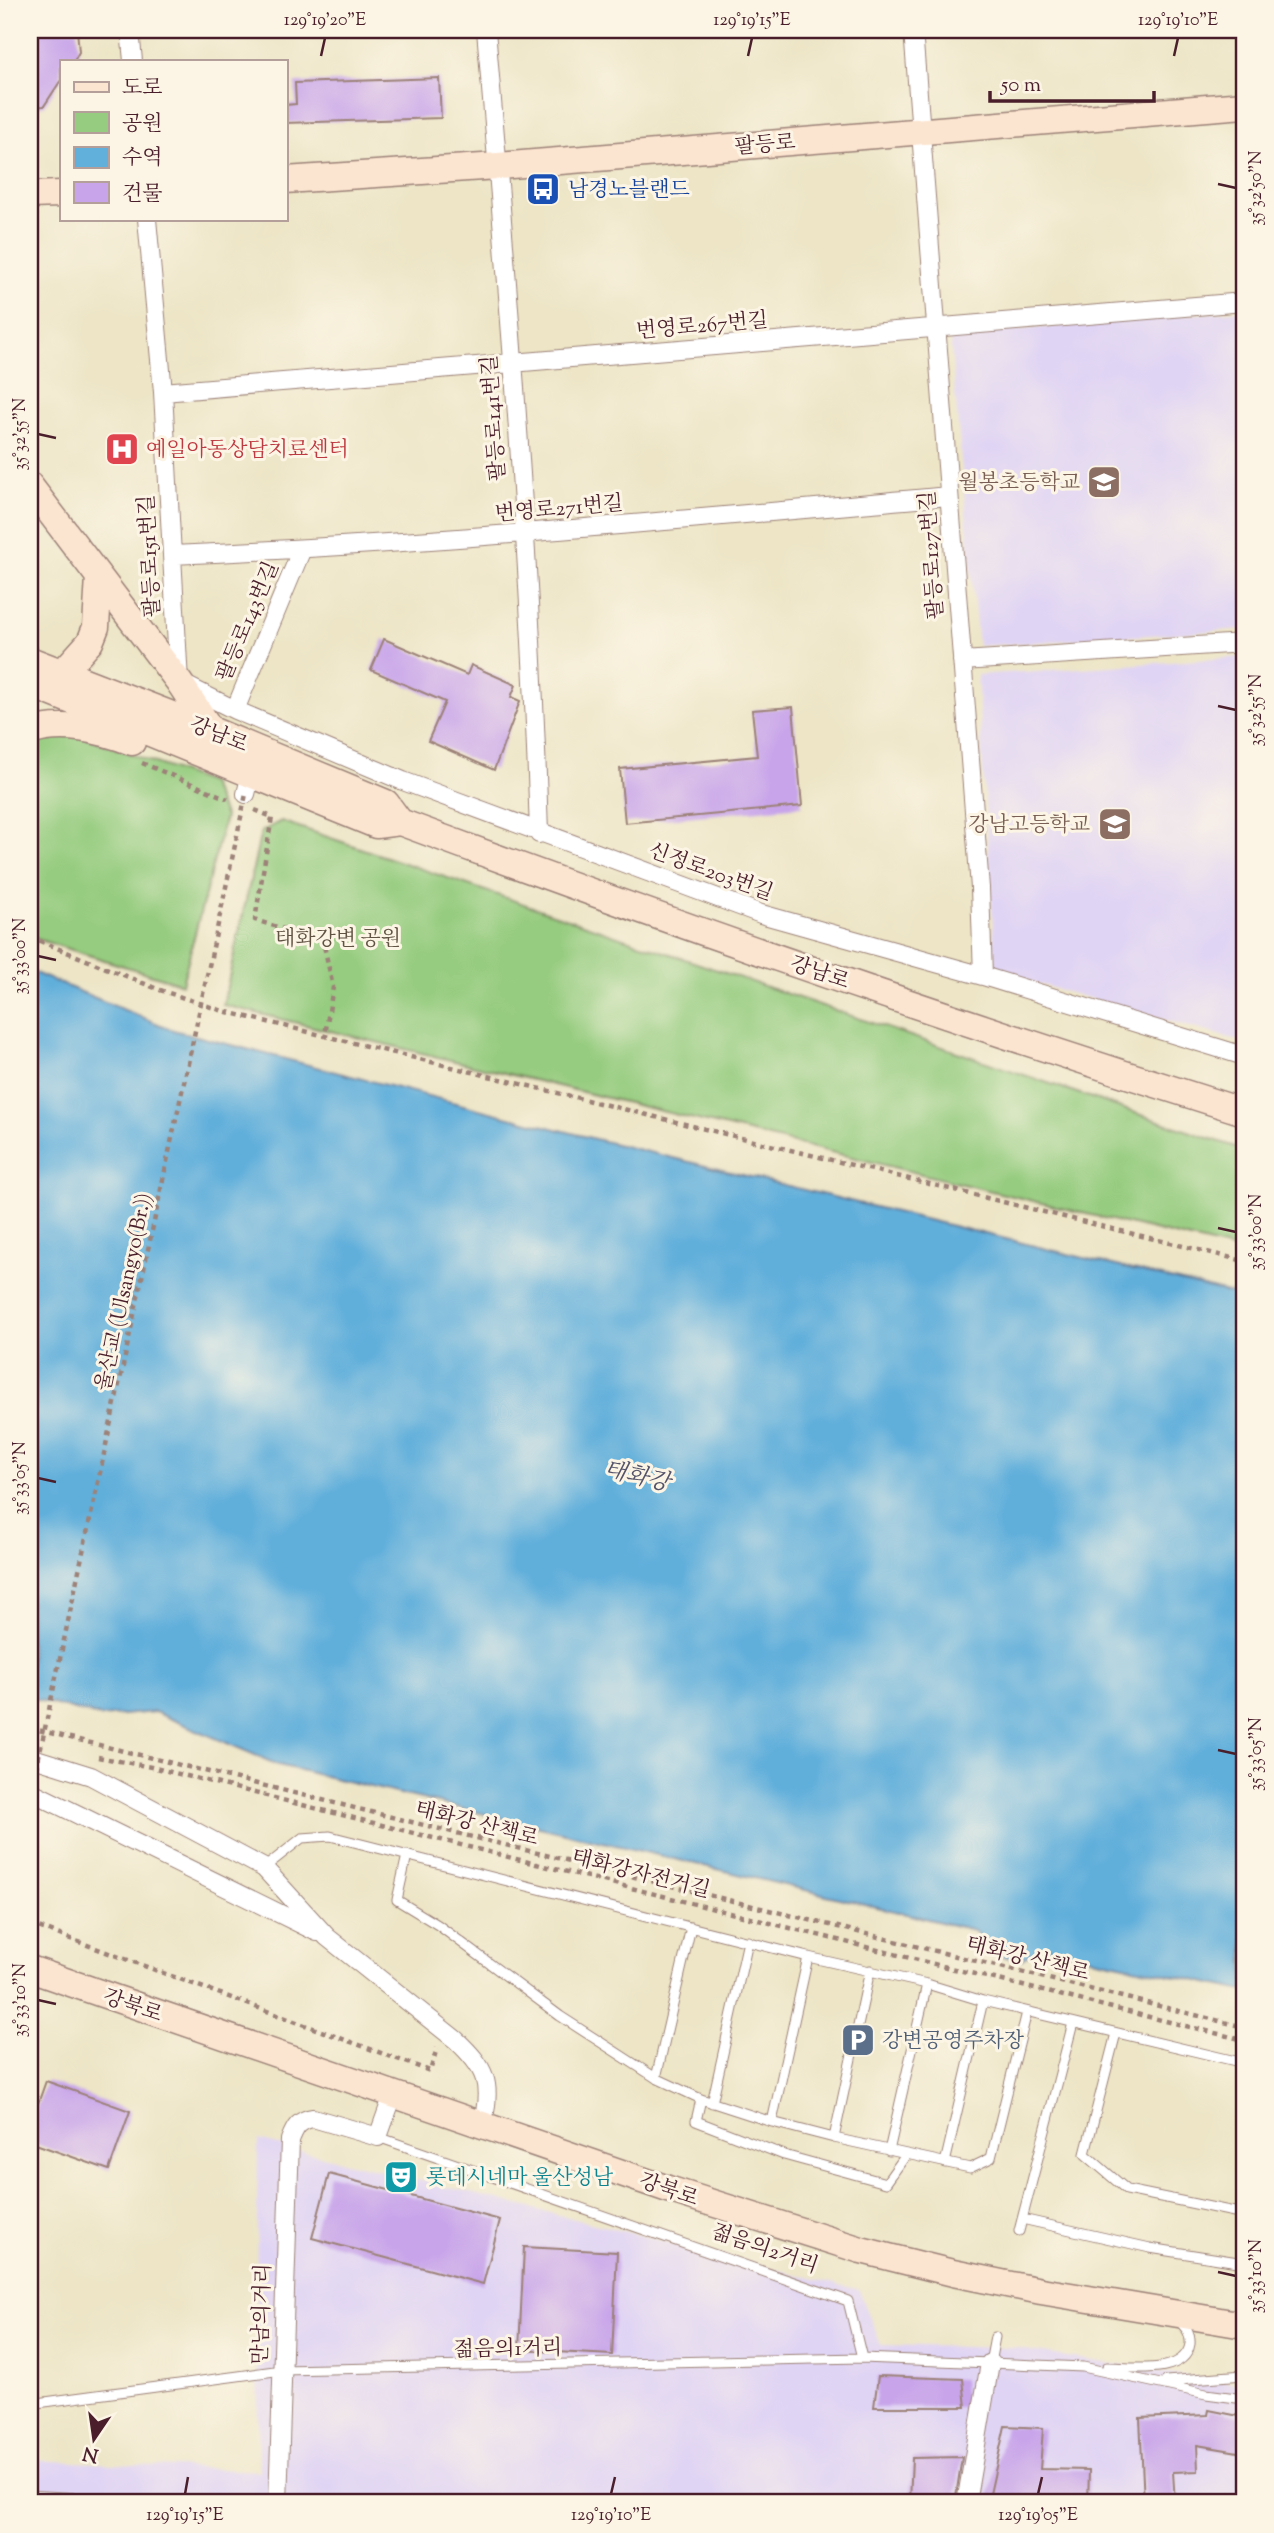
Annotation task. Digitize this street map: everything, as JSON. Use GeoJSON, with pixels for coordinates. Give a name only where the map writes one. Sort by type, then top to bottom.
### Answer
{"type":"FeatureCollection","features":[{"type":"Feature","properties":{"kind":"main road","name":"팔등로"},"geometry":{"type":"LineString","coordinates":[[287,180],[498,166],[1244,105]]}},
{"type":"Feature","properties":{"kind":"main road"},"geometry":{"type":"LineString","coordinates":[[30,195],[60,194]]}},
{"type":"Feature","properties":{"kind":"main road"},"geometry":{"type":"LineString","coordinates":[[30,486],[179,682],[242,777]]}},
{"type":"Feature","properties":{"kind":"main road"},"geometry":{"type":"LineString","coordinates":[[63,672],[90,642],[96,627],[99,577]]}},
{"type":"Feature","properties":{"kind":"main road","name":"강남로"},"geometry":{"type":"LineString","coordinates":[[30,660],[211,730],[386,803],[400,822]]}},
{"type":"Feature","properties":{"kind":"main road","name":"강남로"},"geometry":{"type":"LineString","coordinates":[[30,684],[242,777],[376,825],[400,822],[752,950],[1244,1112]]}},
{"type":"Feature","properties":{"kind":"main road"},"geometry":{"type":"LineString","coordinates":[[30,732],[67,727],[108,733],[198,769],[242,777]]}},
{"type":"Feature","properties":{"kind":"main road","name":"강북로"},"geometry":{"type":"LineString","coordinates":[[30,1969],[668,2189],[861,2250],[978,2278],[1244,2325]]}},
{"type":"Feature","properties":{"kind":"street"},"geometry":{"type":"LineString","coordinates":[[130,30],[133,60]]}},
{"type":"Feature","properties":{"kind":"street","name":"팔등로141번길"},"geometry":{"type":"LineString","coordinates":[[486,30],[535,688],[539,834]]}},
{"type":"Feature","properties":{"kind":"street","name":"팔등로127번길"},"geometry":{"type":"LineString","coordinates":[[913,30],[980,888],[983,976]]}},
{"type":"Feature","properties":{"kind":"street","name":"팔등로151번길"},"geometry":{"type":"LineString","coordinates":[[147,220],[163,392],[179,682]]}},
{"type":"Feature","properties":{"kind":"street","name":"번영로267번길"},"geometry":{"type":"LineString","coordinates":[[163,392],[1244,302]]}},
{"type":"Feature","properties":{"kind":"street","name":"번영로271번길"},"geometry":{"type":"LineString","coordinates":[[172,555],[524,534],[949,496]]}},
{"type":"Feature","properties":{"kind":"street","name":"팔등로143번길"},"geometry":{"type":"LineString","coordinates":[[235,710],[302,549]]}},
{"type":"Feature","properties":{"kind":"street"},"geometry":{"type":"LineString","coordinates":[[962,661],[1244,642]]}},
{"type":"Feature","properties":{"kind":"street","name":"신정로203번길"},"geometry":{"type":"LineString","coordinates":[[179,682],[235,710],[403,781],[539,834],[761,914],[983,976],[1244,1056]]}},
{"type":"Feature","properties":{"kind":"street"},"geometry":{"type":"LineString","coordinates":[[30,1757],[91,1776],[264,1868],[327,1937],[474,2057],[485,2077],[489,2100],[482,2125]]}},
{"type":"Feature","properties":{"kind":"street"},"geometry":{"type":"LineString","coordinates":[[30,1791],[327,1937]]}},
{"type":"Feature","properties":{"kind":"street"},"geometry":{"type":"LineString","coordinates":[[378,2137],[393,2095]]}},
{"type":"Feature","properties":{"kind":"street","name":"젊음의2거리"},"geometry":{"type":"LineString","coordinates":[[295,2127],[303,2120],[313,2118],[378,2137]]}},
{"type":"Feature","properties":{"kind":"street","name":"만남의거리"},"geometry":{"type":"LineString","coordinates":[[278,2503],[290,2140],[295,2127]]}},
{"type":"Feature","properties":{"kind":"street"},"geometry":{"type":"LineString","coordinates":[[966,2503],[990,2363]]}},
{"type":"Feature","properties":{"kind":"lane"},"geometry":{"type":"LineString","coordinates":[[264,1868],[302,1838],[331,1836],[808,1957],[928,1984],[1027,2012],[1244,2063]]}},
{"type":"Feature","properties":{"kind":"lane"},"geometry":{"type":"LineString","coordinates":[[407,1855],[397,1900],[438,1925],[560,2016],[656,2078],[712,2104],[834,2138],[970,2168],[991,2158],[1027,2012]]}},
{"type":"Feature","properties":{"kind":"lane"},"geometry":{"type":"LineString","coordinates":[[656,2078],[691,1927]]}},
{"type":"Feature","properties":{"kind":"lane"},"geometry":{"type":"LineString","coordinates":[[712,2104],[748,1941]]}},
{"type":"Feature","properties":{"kind":"lane"},"geometry":{"type":"LineString","coordinates":[[772,2122],[808,1957]]}},
{"type":"Feature","properties":{"kind":"lane"},"geometry":{"type":"LineString","coordinates":[[834,2138],[870,1970]]}},
{"type":"Feature","properties":{"kind":"lane"},"geometry":{"type":"LineString","coordinates":[[889,2151],[928,1984]]}},
{"type":"Feature","properties":{"kind":"lane"},"geometry":{"type":"LineString","coordinates":[[945,2163],[983,2001]]}},
{"type":"Feature","properties":{"kind":"lane"},"geometry":{"type":"LineString","coordinates":[[1019,2231],[1073,2023]]}},
{"type":"Feature","properties":{"kind":"lane"},"geometry":{"type":"LineString","coordinates":[[1116,2033],[1085,2154],[1127,2190],[1244,2214]]}},
{"type":"Feature","properties":{"kind":"lane"},"geometry":{"type":"LineString","coordinates":[[701,2099],[696,2121],[784,2155],[886,2183],[906,2155]]}},
{"type":"Feature","properties":{"kind":"lane","name":"젊음의2거리"},"geometry":{"type":"LineString","coordinates":[[378,2137],[848,2301],[862,2358]]}},
{"type":"Feature","properties":{"kind":"lane"},"geometry":{"type":"LineString","coordinates":[[1022,2219],[1150,2248],[1244,2263]]}},
{"type":"Feature","properties":{"kind":"lane"},"geometry":{"type":"LineString","coordinates":[[995,2337],[990,2363],[1158,2368],[1173,2365],[1183,2358],[1189,2348],[1190,2339],[1186,2328],[1165,2311]]}},
{"type":"Feature","properties":{"kind":"lane","name":"젊음의1거리"},"geometry":{"type":"LineString","coordinates":[[30,2404],[282,2370],[862,2358],[990,2363]]}},
{"type":"Feature","properties":{"kind":"lane"},"geometry":{"type":"LineString","coordinates":[[1083,2367],[1206,2394],[1244,2399]]}},
{"type":"Feature","properties":{"kind":"lane"},"geometry":{"type":"LineString","coordinates":[[1157,2382],[1244,2375]]}},
{"type":"Feature","properties":{"kind":"lane"},"geometry":{"type":"LineString","coordinates":[[30,2495],[160,2503]]}},
{"type":"Feature","properties":{"kind":"path"},"geometry":{"type":"LineString","coordinates":[[129,760],[272,817],[255,920],[323,941],[333,987],[325,1035]]}},
{"type":"Feature","properties":{"kind":"path","name":"울산교 (Ulsangyo(Br.))"},"geometry":{"type":"LineString","coordinates":[[30,1798],[242,777]]}},
{"type":"Feature","properties":{"kind":"path"},"geometry":{"type":"LineString","coordinates":[[30,937],[160,990],[223,1011],[1244,1261]]}},
{"type":"Feature","properties":{"kind":"path","name":"태화강 산책로"},"geometry":{"type":"LineString","coordinates":[[30,1728],[1244,2027]]}},
{"type":"Feature","properties":{"kind":"path"},"geometry":{"type":"LineString","coordinates":[[30,1739],[43,1743]]}},
{"type":"Feature","properties":{"kind":"path","name":"태화강자전거길"},"geometry":{"type":"LineString","coordinates":[[97,1756],[151,1767],[1011,1984],[1244,2040]]}},
{"type":"Feature","properties":{"kind":"path"},"geometry":{"type":"LineString","coordinates":[[30,1924],[430,2071]]}},
{"type":"Feature","properties":{"kind":"shaded area","name":"월봉초등학교"},"geometry":{"type":"Polygon","coordinates":[[[1244,310],[1244,629],[978,646],[950,336],[1244,310]]]}},
{"type":"Feature","properties":{"kind":"shaded area","name":"강남고등학교"},"geometry":{"type":"Polygon","coordinates":[[[1244,657],[1244,1042],[996,972],[977,675],[1244,657]]]}},
{"type":"Feature","properties":{"kind":"shaded area"},"geometry":{"type":"Polygon","coordinates":[[[258,2140],[859,2290],[881,2345],[1011,2348],[1244,2385],[1244,2503],[30,2503],[30,2460],[259,2471],[256,2305],[258,2140]]]}},
{"type":"Feature","properties":{"kind":"green space"},"geometry":{"type":"Polygon","coordinates":[[[30,717],[210,783],[225,817],[182,984],[30,937],[30,717]]]}},
{"type":"Feature","properties":{"kind":"green space","name":"태화강변 공원"},"geometry":{"type":"Polygon","coordinates":[[[281,821],[1244,1150],[1244,1252],[223,1005],[261,832],[281,821]]]}},
{"type":"Feature","properties":{"kind":"water","name":"태화강"},"geometry":{"type":"Polygon","coordinates":[[[30,971],[173,1030],[595,1139],[1244,1297],[1244,1991],[1042,1947],[1020,1960],[993,1954],[974,1930],[278,1765],[155,1712],[101,1717],[30,1698],[30,971]]]}},
{"type":"Feature","properties":{"kind":"building"},"geometry":{"type":"Polygon","coordinates":[[[30,30],[77,30],[79,52],[75,60],[60,60],[60,82],[44,106],[30,107],[30,30]]]}},
{"type":"Feature","properties":{"kind":"building"},"geometry":{"type":"Polygon","coordinates":[[[439,78],[441,118],[287,123],[287,105],[296,104],[295,83],[439,78]]]}},
{"type":"Feature","properties":{"kind":"building"},"geometry":{"type":"Polygon","coordinates":[[[384,639],[467,675],[471,665],[516,685],[511,697],[520,701],[494,770],[428,741],[445,702],[371,670],[384,639]]]}},
{"type":"Feature","properties":{"kind":"building"},"geometry":{"type":"Polygon","coordinates":[[[793,707],[802,806],[625,823],[620,769],[757,756],[752,710],[793,707]]]}},
{"type":"Feature","properties":{"kind":"building"},"geometry":{"type":"Polygon","coordinates":[[[46,2081],[130,2111],[109,2170],[30,2142],[30,2126],[46,2081]]]}},
{"type":"Feature","properties":{"kind":"building"},"geometry":{"type":"Polygon","coordinates":[[[329,2174],[500,2220],[483,2284],[312,2238],[329,2174]]]}},
{"type":"Feature","properties":{"kind":"building"},"geometry":{"type":"Polygon","coordinates":[[[524,2247],[617,2252],[612,2355],[519,2350],[524,2247]]]}},
{"type":"Feature","properties":{"kind":"building"},"geometry":{"type":"Polygon","coordinates":[[[878,2376],[963,2379],[966,2407],[874,2407],[878,2376]]]}},
{"type":"Feature","properties":{"kind":"building"},"geometry":{"type":"Polygon","coordinates":[[[1209,2410],[1244,2417],[1244,2453],[1197,2445],[1198,2471],[1173,2472],[1175,2503],[1144,2503],[1140,2418],[1208,2415],[1209,2410]]]}},
{"type":"Feature","properties":{"kind":"building"},"geometry":{"type":"Polygon","coordinates":[[[1005,2426],[1043,2428],[1040,2469],[1089,2470],[1088,2503],[988,2503],[1005,2426]]]}},
{"type":"Feature","properties":{"kind":"building"},"geometry":{"type":"Polygon","coordinates":[[[962,2457],[955,2503],[910,2503],[912,2458],[962,2457]]]}},
{"type":"Feature","properties":{"kind":"place","name":"남경노블랜드"},"geometry":{"type":"Point","coordinates":[543,189]}},
{"type":"Feature","properties":{"kind":"place","name":"예일아동상담치료센터"},"geometry":{"type":"Point","coordinates":[122,449]}},
{"type":"Feature","properties":{"kind":"place","name":"월봉초등학교"},"geometry":{"type":"Point","coordinates":[1104,482]}},
{"type":"Feature","properties":{"kind":"place","name":"강남고등학교"},"geometry":{"type":"Point","coordinates":[1115,824]}},
{"type":"Feature","properties":{"kind":"place","name":"강변공영주차장"},"geometry":{"type":"Point","coordinates":[858,2040]}},
{"type":"Feature","properties":{"kind":"place","name":"롯데시네마 울산성남"},"geometry":{"type":"Point","coordinates":[401,2177]}}]}
